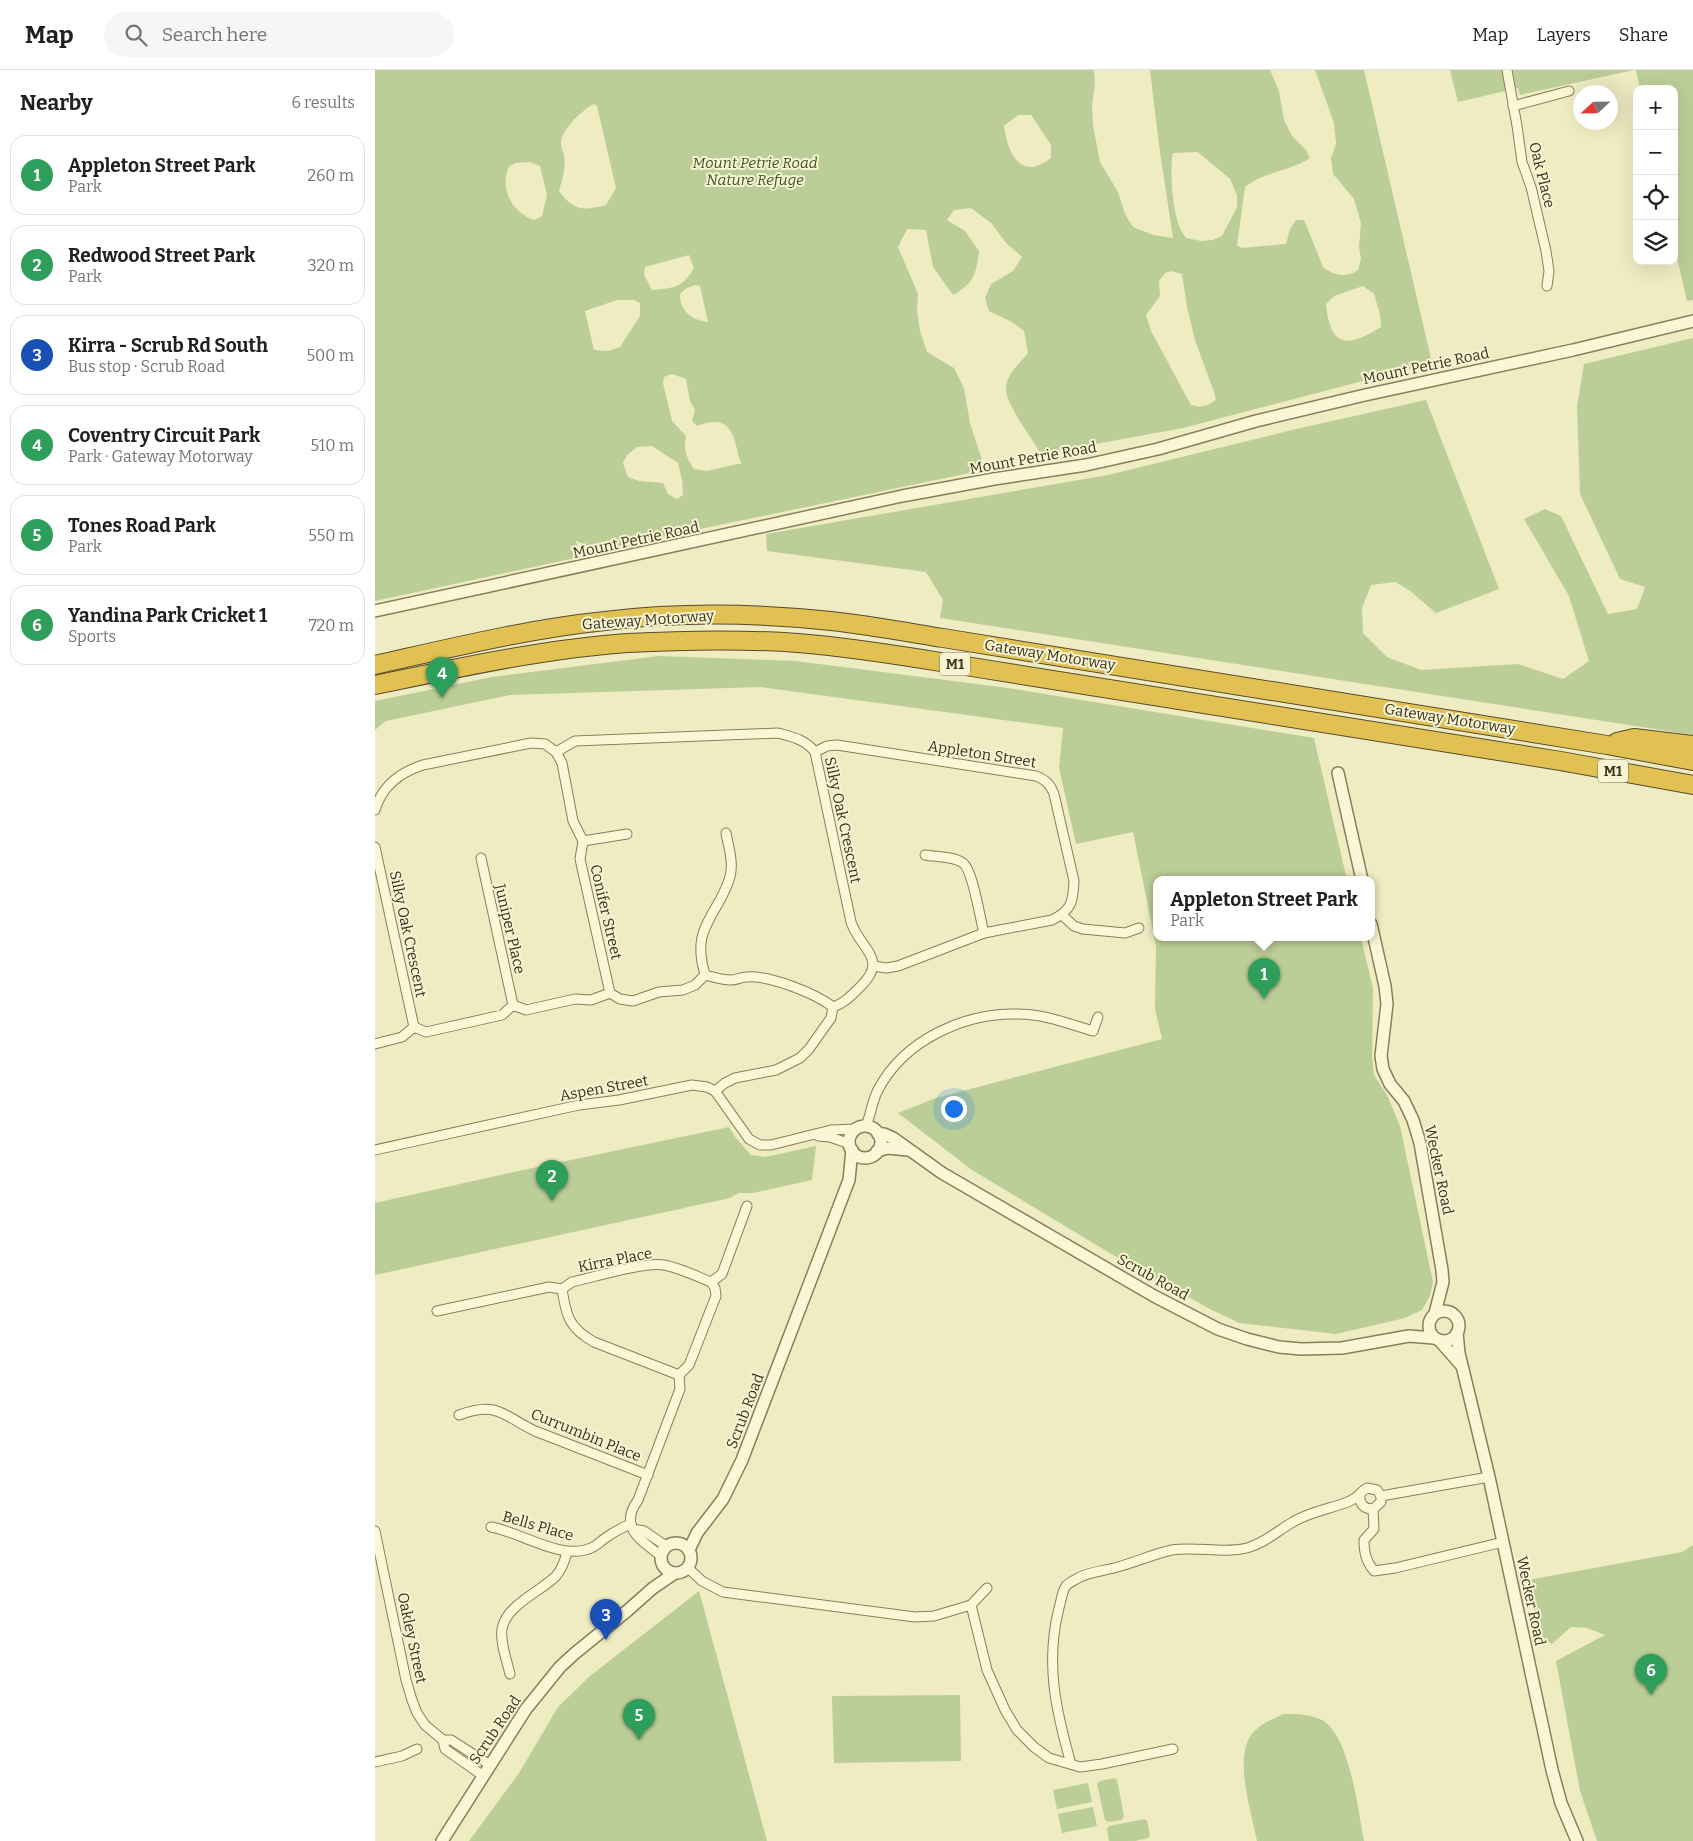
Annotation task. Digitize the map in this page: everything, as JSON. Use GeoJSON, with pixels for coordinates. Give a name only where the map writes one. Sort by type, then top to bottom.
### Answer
{"type":"FeatureCollection","features":[{"type":"Feature","properties":{"kind":"highway","name":"Gateway Motorway"},"geometry":{"type":"LineString","coordinates":[[375,665],[521,634],[604,621],[656,616],[704,615],[789,618],[869,626],[1607,745],[1693,761]]}},
{"type":"Feature","properties":{"kind":"highway","name":"Gateway Motorway"},"geometry":{"type":"LineString","coordinates":[[375,685],[500,660],[600,646],[702,641],[797,643],[919,659],[1561,761],[1693,785]]}},
{"type":"Feature","properties":{"kind":"highway"},"geometry":{"type":"LineString","coordinates":[[1607,745],[1634,738],[1693,745]]}},
{"type":"Feature","properties":{"kind":"street","name":"Oak Place"},"geometry":{"type":"LineString","coordinates":[[1507,70],[1522,162],[1531,187],[1546,251],[1549,271],[1547,286]]}},
{"type":"Feature","properties":{"kind":"street"},"geometry":{"type":"LineString","coordinates":[[1513,106],[1569,91]]}},
{"type":"Feature","properties":{"kind":"street","name":"Mount Petrie Road"},"geometry":{"type":"LineString","coordinates":[[375,611],[902,496],[1086,466],[1158,449],[1256,421],[1365,395],[1573,350],[1693,321]]}},
{"type":"Feature","properties":{"kind":"street","name":"Silky Oak Crescent"},"geometry":{"type":"LineString","coordinates":[[555,752],[575,741],[777,733],[802,740],[809,744],[815,752],[851,922],[871,956],[874,966]]}},
{"type":"Feature","properties":{"kind":"street"},"geometry":{"type":"LineString","coordinates":[[375,810],[377,802],[395,779],[408,770],[423,765],[531,743],[545,744],[555,752]]}},
{"type":"Feature","properties":{"kind":"street","name":"Appleton Street"},"geometry":{"type":"LineString","coordinates":[[815,752],[827,746],[837,745],[867,748],[1036,776],[1044,779],[1050,784],[1054,794],[1074,881],[1074,896],[1070,908],[1062,915]]}},
{"type":"Feature","properties":{"kind":"street","name":"Conifer Street"},"geometry":{"type":"LineString","coordinates":[[555,752],[562,763],[573,821],[583,841],[580,859],[609,993]]}},
{"type":"Feature","properties":{"kind":"street"},"geometry":{"type":"LineString","coordinates":[[1338,773],[1361,876]]}},
{"type":"Feature","properties":{"kind":"street"},"geometry":{"type":"LineString","coordinates":[[705,976],[700,960],[699,946],[705,928],[729,884],[731,870],[725,833]]}},
{"type":"Feature","properties":{"kind":"street"},"geometry":{"type":"LineString","coordinates":[[583,841],[627,834]]}},
{"type":"Feature","properties":{"kind":"street","name":"Silky Oak Crescent"},"geometry":{"type":"LineString","coordinates":[[375,847],[414,1027]]}},
{"type":"Feature","properties":{"kind":"street"},"geometry":{"type":"LineString","coordinates":[[925,856],[954,859],[963,863],[970,874],[984,933]]}},
{"type":"Feature","properties":{"kind":"street","name":"Juniper Place"},"geometry":{"type":"LineString","coordinates":[[481,858],[513,1005]]}},
{"type":"Feature","properties":{"kind":"street"},"geometry":{"type":"LineString","coordinates":[[833,1007],[843,1003],[871,977],[874,966],[886,968],[898,966],[984,933],[1052,920],[1062,915],[1074,926],[1083,929],[1125,933],[1139,928]]}},
{"type":"Feature","properties":{"kind":"street","name":"Wecker Road"},"geometry":{"type":"LineString","coordinates":[[1375,941],[1387,1004],[1381,1056],[1383,1070],[1390,1084],[1404,1101],[1413,1120],[1420,1143],[1443,1282],[1459,1323],[1457,1341],[1462,1366],[1489,1478],[1552,1770],[1561,1803],[1577,1841]]}},
{"type":"Feature","properties":{"kind":"street"},"geometry":{"type":"LineString","coordinates":[[705,976],[733,980],[747,977],[771,981],[795,987],[823,999],[833,1007]]}},
{"type":"Feature","properties":{"kind":"street"},"geometry":{"type":"LineString","coordinates":[[375,1044],[402,1037],[414,1027],[426,1032],[502,1015],[513,1005],[526,1010],[575,999],[591,1000],[609,993],[633,1001],[659,992],[683,990],[695,985],[705,976]]}},
{"type":"Feature","properties":{"kind":"street"},"geometry":{"type":"LineString","coordinates":[[833,1007],[831,1018],[809,1049],[800,1058],[776,1070],[735,1078],[725,1082],[715,1091],[749,1138],[760,1145],[771,1145],[831,1130],[861,1127],[875,1130],[878,1134],[881,1143],[877,1151]]}},
{"type":"Feature","properties":{"kind":"street"},"geometry":{"type":"LineString","coordinates":[[851,1147],[851,1136],[861,1127],[878,1090],[894,1067],[937,1032],[962,1022],[989,1015],[1020,1014],[1046,1017],[1092,1034],[1098,1017]]}},
{"type":"Feature","properties":{"kind":"street","name":"Aspen Street"},"geometry":{"type":"LineString","coordinates":[[375,1150],[579,1105],[619,1100],[692,1085],[707,1087],[715,1091]]}},
{"type":"Feature","properties":{"kind":"street","name":"Scrub Road"},"geometry":{"type":"LineString","coordinates":[[878,1134],[885,1134],[893,1138],[907,1150],[951,1178],[1154,1296],[1218,1329],[1279,1347],[1323,1350],[1371,1345],[1409,1336],[1437,1339]]}},
{"type":"Feature","properties":{"kind":"street"},"geometry":{"type":"LineString","coordinates":[[812,1135],[830,1137],[851,1147],[858,1156],[866,1157],[888,1148],[907,1150]]}},
{"type":"Feature","properties":{"kind":"street","name":"Scrub Road"},"geometry":{"type":"LineString","coordinates":[[849,1180],[851,1147]]}},
{"type":"Feature","properties":{"kind":"street","name":"Scrub Road"},"geometry":{"type":"LineString","coordinates":[[685,1546],[723,1499],[742,1460],[849,1180],[866,1157]]}},
{"type":"Feature","properties":{"kind":"street"},"geometry":{"type":"LineString","coordinates":[[679,1376],[689,1365],[716,1296],[715,1288],[711,1282],[722,1274],[747,1206]]}},
{"type":"Feature","properties":{"kind":"street","name":"Kirra Place"},"geometry":{"type":"LineString","coordinates":[[437,1311],[549,1287],[561,1289],[572,1282],[648,1265],[677,1268],[711,1282]]}},
{"type":"Feature","properties":{"kind":"street","name":"Wecker Road"},"geometry":{"type":"LineString","coordinates":[[1443,1282],[1429,1330],[1462,1366]]}},
{"type":"Feature","properties":{"kind":"street"},"geometry":{"type":"LineString","coordinates":[[561,1289],[566,1313],[572,1326],[581,1335],[679,1376]]}},
{"type":"Feature","properties":{"kind":"street"},"geometry":{"type":"LineString","coordinates":[[1432,1316],[1445,1310],[1454,1314]]}},
{"type":"Feature","properties":{"kind":"street","name":"Scrub Road"},"geometry":{"type":"LineString","coordinates":[[1409,1336],[1432,1316]]}},
{"type":"Feature","properties":{"kind":"street"},"geometry":{"type":"LineString","coordinates":[[1437,1339],[1449,1340],[1457,1333]]}},
{"type":"Feature","properties":{"kind":"street"},"geometry":{"type":"LineString","coordinates":[[664,1556],[673,1543],[685,1546],[692,1558],[688,1568],[675,1573],[664,1556],[639,1540],[632,1526],[630,1511],[638,1500],[681,1388],[679,1376]]}},
{"type":"Feature","properties":{"kind":"street","name":"Currumbin Place"},"geometry":{"type":"LineString","coordinates":[[459,1415],[479,1409],[494,1409],[535,1431],[648,1475]]}},
{"type":"Feature","properties":{"kind":"street"},"geometry":{"type":"LineString","coordinates":[[1381,1496],[1489,1478]]}},
{"type":"Feature","properties":{"kind":"street"},"geometry":{"type":"LineString","coordinates":[[1071,1764],[1055,1704],[1053,1668],[1053,1631],[1065,1586],[1078,1578],[1092,1573],[1171,1550],[1193,1548],[1230,1551],[1248,1548],[1271,1538],[1291,1522],[1308,1514],[1349,1501],[1360,1495],[1364,1489],[1371,1487],[1377,1490],[1381,1496],[1381,1502],[1373,1509]]}},
{"type":"Feature","properties":{"kind":"street"},"geometry":{"type":"LineString","coordinates":[[1360,1495],[1363,1506],[1373,1509]]}},
{"type":"Feature","properties":{"kind":"street"},"geometry":{"type":"LineString","coordinates":[[1373,1509],[1374,1529],[1364,1540],[1364,1551],[1368,1563],[1374,1571],[1395,1568],[1503,1542]]}},
{"type":"Feature","properties":{"kind":"street","name":"Bells Place"},"geometry":{"type":"LineString","coordinates":[[491,1526],[505,1529],[567,1552],[593,1548],[617,1530],[632,1526]]}},
{"type":"Feature","properties":{"kind":"street","name":"Oakley Street"},"geometry":{"type":"LineString","coordinates":[[375,1530],[406,1680],[417,1713],[425,1725],[443,1740],[445,1749],[483,1776]]}},
{"type":"Feature","properties":{"kind":"street"},"geometry":{"type":"LineString","coordinates":[[510,1674],[502,1629],[506,1619],[513,1609],[557,1575],[563,1565],[567,1552]]}},
{"type":"Feature","properties":{"kind":"street","name":"Scrub Road"},"geometry":{"type":"LineString","coordinates":[[653,1588],[664,1556]]}},
{"type":"Feature","properties":{"kind":"street"},"geometry":{"type":"LineString","coordinates":[[688,1568],[702,1581],[723,1592],[915,1617],[934,1616],[971,1605],[987,1588]]}},
{"type":"Feature","properties":{"kind":"street","name":"Scrub Road"},"geometry":{"type":"LineString","coordinates":[[442,1841],[527,1709],[560,1667],[653,1588],[675,1573]]}},
{"type":"Feature","properties":{"kind":"street"},"geometry":{"type":"LineString","coordinates":[[971,1605],[987,1670],[1005,1710],[1017,1730],[1034,1747],[1049,1758],[1080,1767],[1173,1749]]}},
{"type":"Feature","properties":{"kind":"street","name":"Oakley Street"},"geometry":{"type":"LineString","coordinates":[[443,1740],[451,1740],[489,1766]]}},
{"type":"Feature","properties":{"kind":"street"},"geometry":{"type":"LineString","coordinates":[[375,1762],[402,1756],[417,1749]]}},
{"type":"Feature","properties":{"kind":"green space","name":"Mount Petrie Road Nature Refuge"},"geometry":{"type":"Polygon","coordinates":[[[375,70],[1094,70],[1093,125],[1100,162],[1118,192],[1125,214],[1133,227],[1153,235],[1173,238],[1150,70],[1270,70],[1279,91],[1284,120],[1292,136],[1306,150],[1310,158],[1260,178],[1245,187],[1237,245],[1241,248],[1286,244],[1290,229],[1296,220],[1304,220],[1323,267],[1336,274],[1345,275],[1358,270],[1361,259],[1359,247],[1361,223],[1354,199],[1333,174],[1331,158],[1336,144],[1334,123],[1315,70],[1364,70],[1432,363],[1183,428],[1041,454],[1010,404],[1006,389],[1006,384],[1011,374],[1028,353],[1024,331],[1012,322],[989,311],[985,298],[991,284],[1013,271],[1022,257],[1007,244],[991,223],[971,208],[954,210],[947,220],[965,231],[979,251],[973,278],[960,291],[953,295],[933,267],[926,230],[907,229],[898,247],[918,294],[917,310],[920,331],[927,352],[954,368],[964,388],[970,423],[983,463],[979,471],[619,546],[593,548],[576,541],[580,557],[375,601],[375,70]],[[594,104],[568,127],[562,139],[561,146],[564,155],[564,165],[559,191],[574,206],[591,208],[606,205],[616,188],[597,106],[594,104]],[[1018,115],[1004,126],[1009,146],[1017,161],[1024,166],[1040,165],[1051,158],[1051,145],[1031,115],[1018,115]],[[1198,152],[1173,153],[1171,169],[1175,212],[1180,229],[1186,238],[1201,241],[1213,240],[1222,236],[1237,207],[1237,195],[1230,179],[1198,152]],[[530,162],[516,163],[509,166],[506,174],[506,183],[509,199],[519,212],[526,217],[534,220],[542,216],[547,195],[540,166],[530,162]],[[689,255],[645,267],[644,275],[652,290],[666,289],[677,286],[686,280],[694,268],[689,255]],[[1171,271],[1165,273],[1159,281],[1160,296],[1146,315],[1151,331],[1191,405],[1207,405],[1216,400],[1195,340],[1182,274],[1171,271]],[[695,285],[685,289],[680,294],[682,306],[688,314],[708,322],[700,286],[695,285]],[[1363,286],[1334,296],[1326,304],[1332,329],[1336,336],[1343,340],[1350,341],[1359,338],[1381,327],[1380,314],[1374,294],[1363,286]],[[617,300],[585,311],[594,350],[608,351],[620,347],[640,316],[640,303],[634,300],[617,300]],[[672,374],[664,377],[663,383],[672,421],[686,436],[686,453],[694,469],[707,471],[742,463],[739,459],[732,433],[724,424],[713,422],[697,426],[692,421],[695,410],[690,401],[686,379],[672,374]],[[652,446],[637,447],[627,455],[623,463],[628,477],[639,481],[663,483],[668,494],[677,499],[683,495],[678,463],[652,446]]]}},
{"type":"Feature","properties":{"kind":"green space"},"geometry":{"type":"Polygon","coordinates":[[[1450,70],[1634,70],[1520,95],[1518,88],[1458,102],[1450,70]]]}},
{"type":"Feature","properties":{"kind":"green space"},"geometry":{"type":"Polygon","coordinates":[[[1636,70],[1693,70],[1693,300],[1687,301],[1678,262],[1678,85],[1639,85],[1636,70]]]}},
{"type":"Feature","properties":{"kind":"green space"},"geometry":{"type":"Polygon","coordinates":[[[1693,338],[1693,735],[940,618],[943,600],[926,572],[767,551],[766,534],[1108,475],[1292,430],[1426,400],[1499,589],[1436,613],[1409,590],[1395,582],[1371,585],[1362,608],[1363,633],[1387,657],[1421,670],[1518,664],[1563,679],[1589,661],[1569,596],[1524,519],[1545,509],[1561,516],[1608,614],[1637,609],[1645,587],[1620,579],[1580,494],[1577,407],[1584,364],[1693,338]]]}},
{"type":"Feature","properties":{"kind":"green space"},"geometry":{"type":"Polygon","coordinates":[[[659,656],[796,661],[1008,688],[1314,738],[1346,876],[1153,876],[1153,931],[1133,832],[1076,844],[1059,768],[1063,728],[761,687],[510,695],[386,721],[375,730],[375,701],[492,677],[659,656]]]}},
{"type":"Feature","properties":{"kind":"green space"},"geometry":{"type":"Polygon","coordinates":[[[1155,941],[1362,941],[1373,988],[1372,1057],[1374,1075],[1387,1095],[1400,1126],[1433,1282],[1430,1296],[1422,1310],[1405,1318],[1336,1334],[1239,1323],[1208,1308],[1108,1252],[972,1170],[898,1113],[936,1098],[1162,1039],[1155,1009],[1155,941]]]}},
{"type":"Feature","properties":{"kind":"green space"},"geometry":{"type":"Polygon","coordinates":[[[729,1127],[751,1155],[765,1157],[816,1146],[812,1180],[753,1193],[739,1193],[730,1198],[375,1275],[375,1203],[729,1127]]]}},
{"type":"Feature","properties":{"kind":"green space"},"geometry":{"type":"Polygon","coordinates":[[[1693,1545],[1693,1841],[1597,1841],[1580,1791],[1556,1661],[1605,1635],[1587,1628],[1571,1627],[1552,1644],[1541,1639],[1528,1580],[1682,1552],[1693,1545]]]}},
{"type":"Feature","properties":{"kind":"green space"},"geometry":{"type":"Polygon","coordinates":[[[699,1591],[767,1841],[469,1841],[519,1773],[558,1707],[590,1676],[699,1591]]]}},
{"type":"Feature","properties":{"kind":"green space"},"geometry":{"type":"Polygon","coordinates":[[[960,1695],[961,1761],[834,1763],[832,1696],[960,1695]]]}},
{"type":"Feature","properties":{"kind":"green space"},"geometry":{"type":"Polygon","coordinates":[[[1284,1714],[1299,1714],[1322,1720],[1332,1729],[1340,1741],[1351,1775],[1364,1841],[1257,1841],[1248,1802],[1244,1757],[1252,1734],[1259,1727],[1284,1714]]]}},
{"type":"Feature","properties":{"kind":"green space"},"geometry":{"type":"Polygon","coordinates":[[[1115,1778],[1124,1816],[1122,1820],[1108,1822],[1105,1820],[1097,1784],[1100,1781],[1115,1778]]]}},
{"type":"Feature","properties":{"kind":"green space"},"geometry":{"type":"Polygon","coordinates":[[[1088,1783],[1092,1802],[1057,1809],[1053,1790],[1088,1783]]]}},
{"type":"Feature","properties":{"kind":"green space"},"geometry":{"type":"Polygon","coordinates":[[[1093,1807],[1097,1826],[1062,1833],[1058,1814],[1093,1807]]]}},
{"type":"Feature","properties":{"kind":"green space"},"geometry":{"type":"Polygon","coordinates":[[[1145,1819],[1150,1835],[1148,1838],[1135,1841],[1109,1841],[1107,1829],[1109,1826],[1145,1819]]]}},
{"type":"Feature","properties":{"kind":"place","name":"Coventry Circuit Park"},"geometry":{"type":"Point","coordinates":[442,698]}},
{"type":"Feature","properties":{"kind":"place","name":"Appleton Street Park"},"geometry":{"type":"Point","coordinates":[1264,999]}},
{"type":"Feature","properties":{"kind":"place","name":"Redwood Street Park"},"geometry":{"type":"Point","coordinates":[552,1201]}},
{"type":"Feature","properties":{"kind":"place","name":"Kirra - Scrub Rd South"},"geometry":{"type":"Point","coordinates":[606,1640]}},
{"type":"Feature","properties":{"kind":"place","name":"Yandina Park Cricket 1"},"geometry":{"type":"Point","coordinates":[1651,1695]}},
{"type":"Feature","properties":{"kind":"place","name":"Tones Road Park"},"geometry":{"type":"Point","coordinates":[639,1740]}}]}
